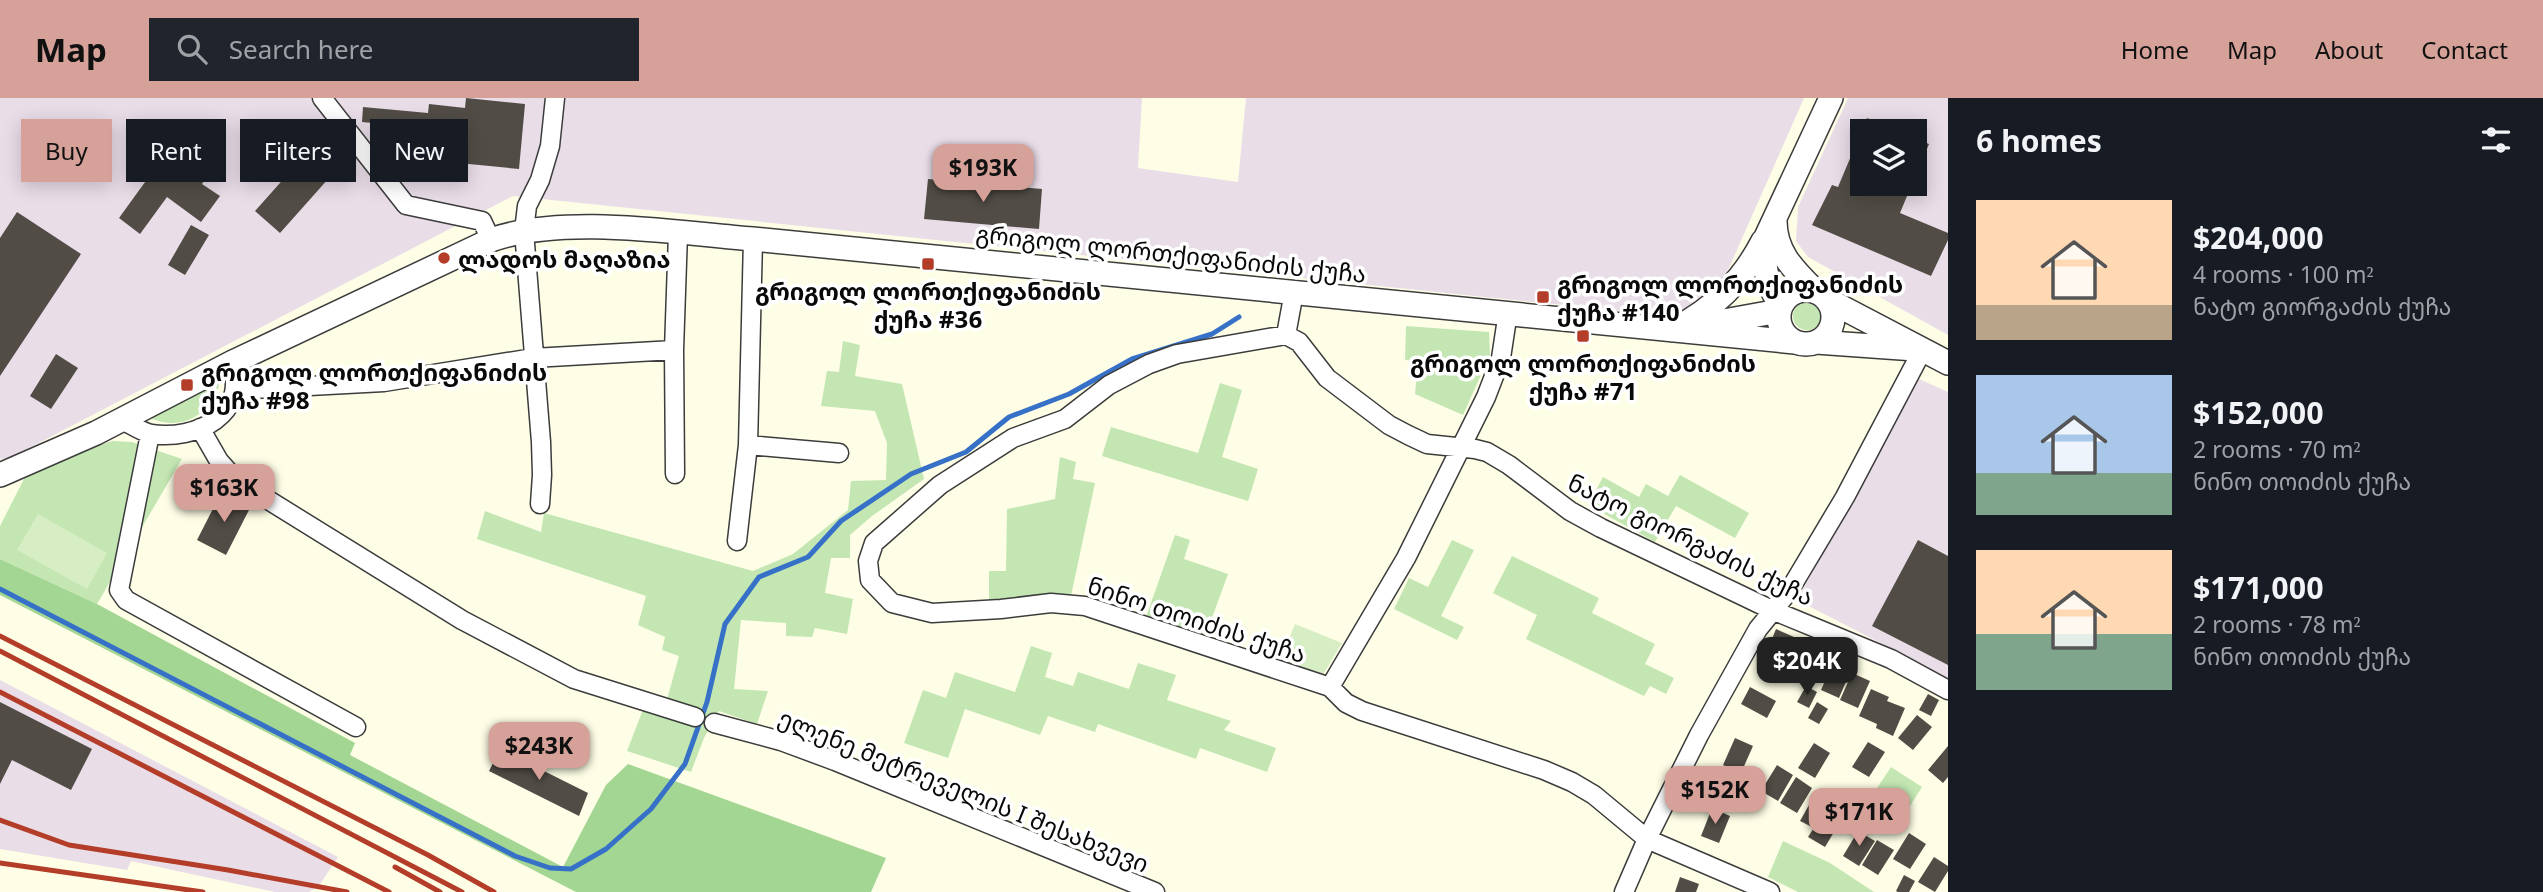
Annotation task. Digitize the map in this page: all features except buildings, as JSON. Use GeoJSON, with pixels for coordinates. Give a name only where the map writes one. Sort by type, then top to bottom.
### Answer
{"type":"FeatureCollection","features":[{"type":"Feature","properties":{"kind":"street"},"geometry":{"type":"LineString","coordinates":[[322,98],[406,205],[482,221],[491,240]]}},
{"type":"Feature","properties":{"kind":"street"},"geometry":{"type":"LineString","coordinates":[[540,503],[541,442],[524,231],[527,206],[540,180],[551,146],[555,98]]}},
{"type":"Feature","properties":{"kind":"street"},"geometry":{"type":"LineString","coordinates":[[1672,330],[1707,309],[1737,282],[1754,261],[1832,98]]}},
{"type":"Feature","properties":{"kind":"street","name":"გრიგოლ ლორთქიფანიძის ქუჩა"},"geometry":{"type":"LineString","coordinates":[[0,475],[49,455],[231,363],[491,240],[524,231],[587,226],[753,239],[1672,330],[1923,349]]}},
{"type":"Feature","properties":{"kind":"street"},"geometry":{"type":"LineString","coordinates":[[1770,228],[1763,255],[1765,273],[1780,308],[1781,329],[1806,342],[1829,331],[1833,314],[1821,296],[1806,290],[1796,292],[1787,297],[1780,308]]}},
{"type":"Feature","properties":{"kind":"street","name":"გრიგოლ ლორთქიფანიძის ქუჩა"},"geometry":{"type":"LineString","coordinates":[[1770,228],[1781,253],[1792,268],[1821,296],[1948,363]]}},
{"type":"Feature","properties":{"kind":"street"},"geometry":{"type":"LineString","coordinates":[[675,474],[674,350],[678,233]]}},
{"type":"Feature","properties":{"kind":"street"},"geometry":{"type":"LineString","coordinates":[[737,541],[748,445],[753,239]]}},
{"type":"Feature","properties":{"kind":"street"},"geometry":{"type":"LineString","coordinates":[[1286,335],[1294,292]]}},
{"type":"Feature","properties":{"kind":"street","name":"გრიგოლ ლორთქიფანიძის ქუჩა"},"geometry":{"type":"LineString","coordinates":[[1672,330],[1780,308]]}},
{"type":"Feature","properties":{"kind":"street"},"geometry":{"type":"LineString","coordinates":[[1330,687],[1406,558],[1486,397],[1501,358],[1508,312]]}},
{"type":"Feature","properties":{"kind":"street","name":"ნატო გიორგაძის ქუჩა"},"geometry":{"type":"LineString","coordinates":[[1286,335],[1299,342],[1327,378],[1389,425],[1427,444],[1487,452],[1509,465],[1549,497],[1601,528],[1772,610],[1891,659],[1948,690]]}},
{"type":"Feature","properties":{"kind":"street","name":"ნინო თოიძის ქუჩა"},"geometry":{"type":"LineString","coordinates":[[1286,335],[1177,354],[1149,364],[1109,385],[1065,419],[1013,438],[940,485],[874,543],[868,561],[870,580],[891,603],[932,613],[1051,603],[1085,606],[1330,687],[1346,703],[1362,711],[1544,770],[1572,782],[1594,795],[1647,839],[1770,892]]}},
{"type":"Feature","properties":{"kind":"street"},"geometry":{"type":"LineString","coordinates":[[1624,892],[1699,735],[1758,629],[1789,591],[1851,487],[1923,349]]}},
{"type":"Feature","properties":{"kind":"street"},"geometry":{"type":"LineString","coordinates":[[236,390],[384,382],[533,358],[674,350]]}},
{"type":"Feature","properties":{"kind":"street"},"geometry":{"type":"LineString","coordinates":[[122,420],[150,434],[187,432],[222,417],[236,390],[236,378],[231,363]]}},
{"type":"Feature","properties":{"kind":"street"},"geometry":{"type":"LineString","coordinates":[[200,428],[219,461],[236,481],[462,621],[574,679],[695,717]]}},
{"type":"Feature","properties":{"kind":"street"},"geometry":{"type":"LineString","coordinates":[[150,434],[119,590],[126,600],[356,727]]}},
{"type":"Feature","properties":{"kind":"street"},"geometry":{"type":"LineString","coordinates":[[748,445],[839,453]]}},
{"type":"Feature","properties":{"kind":"street","name":"ელენე მეტრეველის I შესახვევი"},"geometry":{"type":"LineString","coordinates":[[714,723],[781,741],[835,761],[1155,892]]}},
{"type":"Feature","properties":{"kind":"shaded area"},"geometry":{"type":"Polygon","coordinates":[[[0,98],[1142,98],[1138,168],[1238,182],[1246,98],[1804,98],[1729,268],[1709,297],[1684,313],[1658,315],[513,196],[10,458],[0,459],[0,98]]]}},
{"type":"Feature","properties":{"kind":"shaded area"},"geometry":{"type":"Polygon","coordinates":[[[1848,98],[1948,98],[1948,335],[1808,257],[1796,241],[1798,207],[1848,98]]]}},
{"type":"Feature","properties":{"kind":"shaded area"},"geometry":{"type":"Polygon","coordinates":[[[1919,379],[1948,392],[1948,678],[1797,600],[1919,379]]]}},
{"type":"Feature","properties":{"kind":"shaded area"},"geometry":{"type":"Polygon","coordinates":[[[0,680],[338,857],[319,886],[309,892],[275,892],[131,861],[127,870],[0,849],[0,680]]]}},
{"type":"Feature","properties":{"kind":"green space"},"geometry":{"type":"Polygon","coordinates":[[[1807,302],[1817,306],[1821,316],[1817,326],[1807,330],[1797,326],[1793,316],[1797,306],[1807,302]]]}},
{"type":"Feature","properties":{"kind":"green space"},"geometry":{"type":"Polygon","coordinates":[[[1406,326],[1489,332],[1490,355],[1463,415],[1415,394],[1418,361],[1405,360],[1406,326]]]}},
{"type":"Feature","properties":{"kind":"green space"},"geometry":{"type":"Polygon","coordinates":[[[843,341],[860,345],[855,376],[902,384],[924,479],[850,535],[850,558],[831,558],[825,593],[853,599],[847,634],[815,628],[812,637],[786,636],[786,623],[741,620],[734,689],[768,691],[757,724],[719,711],[704,738],[691,772],[627,751],[644,707],[663,714],[679,656],[662,650],[665,637],[638,625],[646,596],[477,539],[485,511],[541,532],[544,513],[753,571],[793,554],[848,510],[851,481],[886,480],[887,443],[875,411],[821,406],[827,371],[839,372],[843,341]]]}},
{"type":"Feature","properties":{"kind":"green space"},"geometry":{"type":"Polygon","coordinates":[[[221,379],[211,402],[194,418],[172,423],[147,417],[221,379]]]}},
{"type":"Feature","properties":{"kind":"green space"},"geometry":{"type":"Polygon","coordinates":[[[1220,383],[1242,390],[1222,457],[1258,469],[1248,501],[1102,456],[1111,427],[1198,453],[1220,383]]]}},
{"type":"Feature","properties":{"kind":"green space"},"geometry":{"type":"Polygon","coordinates":[[[113,441],[132,442],[182,459],[97,604],[0,559],[0,526],[26,475],[81,450],[113,441]]]}},
{"type":"Feature","properties":{"kind":"green space"},"geometry":{"type":"Polygon","coordinates":[[[1060,457],[1076,462],[1073,479],[1095,483],[1071,596],[989,602],[989,571],[1006,571],[1007,509],[1055,499],[1060,457]]]}},
{"type":"Feature","properties":{"kind":"green space"},"geometry":{"type":"Polygon","coordinates":[[[1680,475],[1749,513],[1735,538],[1676,506],[1655,542],[1588,505],[1603,477],[1639,497],[1646,484],[1668,496],[1680,475]]]}},
{"type":"Feature","properties":{"kind":"green space"},"geometry":{"type":"Polygon","coordinates":[[[38,514],[107,553],[87,589],[17,550],[38,514]]]}},
{"type":"Feature","properties":{"kind":"green space"},"geometry":{"type":"Polygon","coordinates":[[[1175,535],[1190,540],[1184,559],[1228,574],[1205,637],[1146,617],[1175,535]]]}},
{"type":"Feature","properties":{"kind":"green space"},"geometry":{"type":"Polygon","coordinates":[[[1452,540],[1474,550],[1441,616],[1464,627],[1457,640],[1394,609],[1409,578],[1428,587],[1452,540]]]}},
{"type":"Feature","properties":{"kind":"green space"},"geometry":{"type":"Polygon","coordinates":[[[1512,556],[1599,598],[1592,613],[1655,644],[1645,664],[1674,678],[1666,694],[1650,686],[1644,696],[1526,639],[1537,615],[1493,593],[1512,556]]]}},
{"type":"Feature","properties":{"kind":"green space"},"geometry":{"type":"Polygon","coordinates":[[[0,559],[97,604],[355,743],[350,755],[563,867],[606,785],[628,764],[886,858],[871,892],[576,892],[0,595],[0,559]]]}},
{"type":"Feature","properties":{"kind":"green space"},"geometry":{"type":"Polygon","coordinates":[[[1295,624],[1342,643],[1322,676],[1280,660],[1295,624]]]}},
{"type":"Feature","properties":{"kind":"green space"},"geometry":{"type":"Polygon","coordinates":[[[1031,646],[1052,653],[1045,677],[1073,686],[1078,672],[1129,689],[1138,663],[1176,675],[1167,700],[1231,721],[1224,730],[1276,748],[1267,772],[1200,748],[1196,759],[1098,724],[1095,732],[1048,716],[1040,735],[965,709],[948,758],[904,743],[923,690],[946,698],[955,672],[1015,692],[1031,646]]]}},
{"type":"Feature","properties":{"kind":"green space"},"geometry":{"type":"Polygon","coordinates":[[[1891,767],[1922,787],[1894,831],[1862,811],[1891,767]]]}},
{"type":"Feature","properties":{"kind":"green space"},"geometry":{"type":"Polygon","coordinates":[[[1783,841],[1830,863],[1874,892],[1798,892],[1768,877],[1783,841]]]}},
{"type":"Feature","properties":{"kind":"waterway"},"geometry":{"type":"LineString","coordinates":[[0,589],[515,856],[550,868],[571,869],[606,849],[651,809],[685,764],[707,702],[725,624],[759,577],[808,557],[841,521],[911,474],[966,452],[1009,417],[1069,394],[1132,359],[1212,334],[1239,317]]}},
{"type":"Feature","properties":{"kind":"railway"},"geometry":{"type":"LineString","coordinates":[[0,636],[428,855],[494,892]]}},
{"type":"Feature","properties":{"kind":"railway"},"geometry":{"type":"LineString","coordinates":[[0,651],[462,892]]}},
{"type":"Feature","properties":{"kind":"railway"},"geometry":{"type":"LineString","coordinates":[[0,692],[389,892]]}},
{"type":"Feature","properties":{"kind":"railway"},"geometry":{"type":"LineString","coordinates":[[0,820],[69,845],[347,892]]}},
{"type":"Feature","properties":{"kind":"railway"},"geometry":{"type":"LineString","coordinates":[[0,863],[203,892]]}},
{"type":"Feature","properties":{"kind":"railway"},"geometry":{"type":"LineString","coordinates":[[395,867],[440,892]]}},
{"type":"Feature","properties":{"kind":"place","name":"ლადოს მაღაზია"},"geometry":{"type":"Point","coordinates":[444,258]}},
{"type":"Feature","properties":{"kind":"place","name":"გრიგოლ ლორთქიფანიძის ქუჩა #36"},"geometry":{"type":"Point","coordinates":[928,264]}},
{"type":"Feature","properties":{"kind":"place","name":"გრიგოლ ლორთქიფანიძის ქუჩა #140"},"geometry":{"type":"Point","coordinates":[1543,297]}},
{"type":"Feature","properties":{"kind":"place","name":"გრიგოლ ლორთქიფანიძის ქუჩა #71"},"geometry":{"type":"Point","coordinates":[1583,336]}},
{"type":"Feature","properties":{"kind":"place","name":"გრიგოლ ლორთქიფანიძის ქუჩა #98"},"geometry":{"type":"Point","coordinates":[187,385]}}]}
